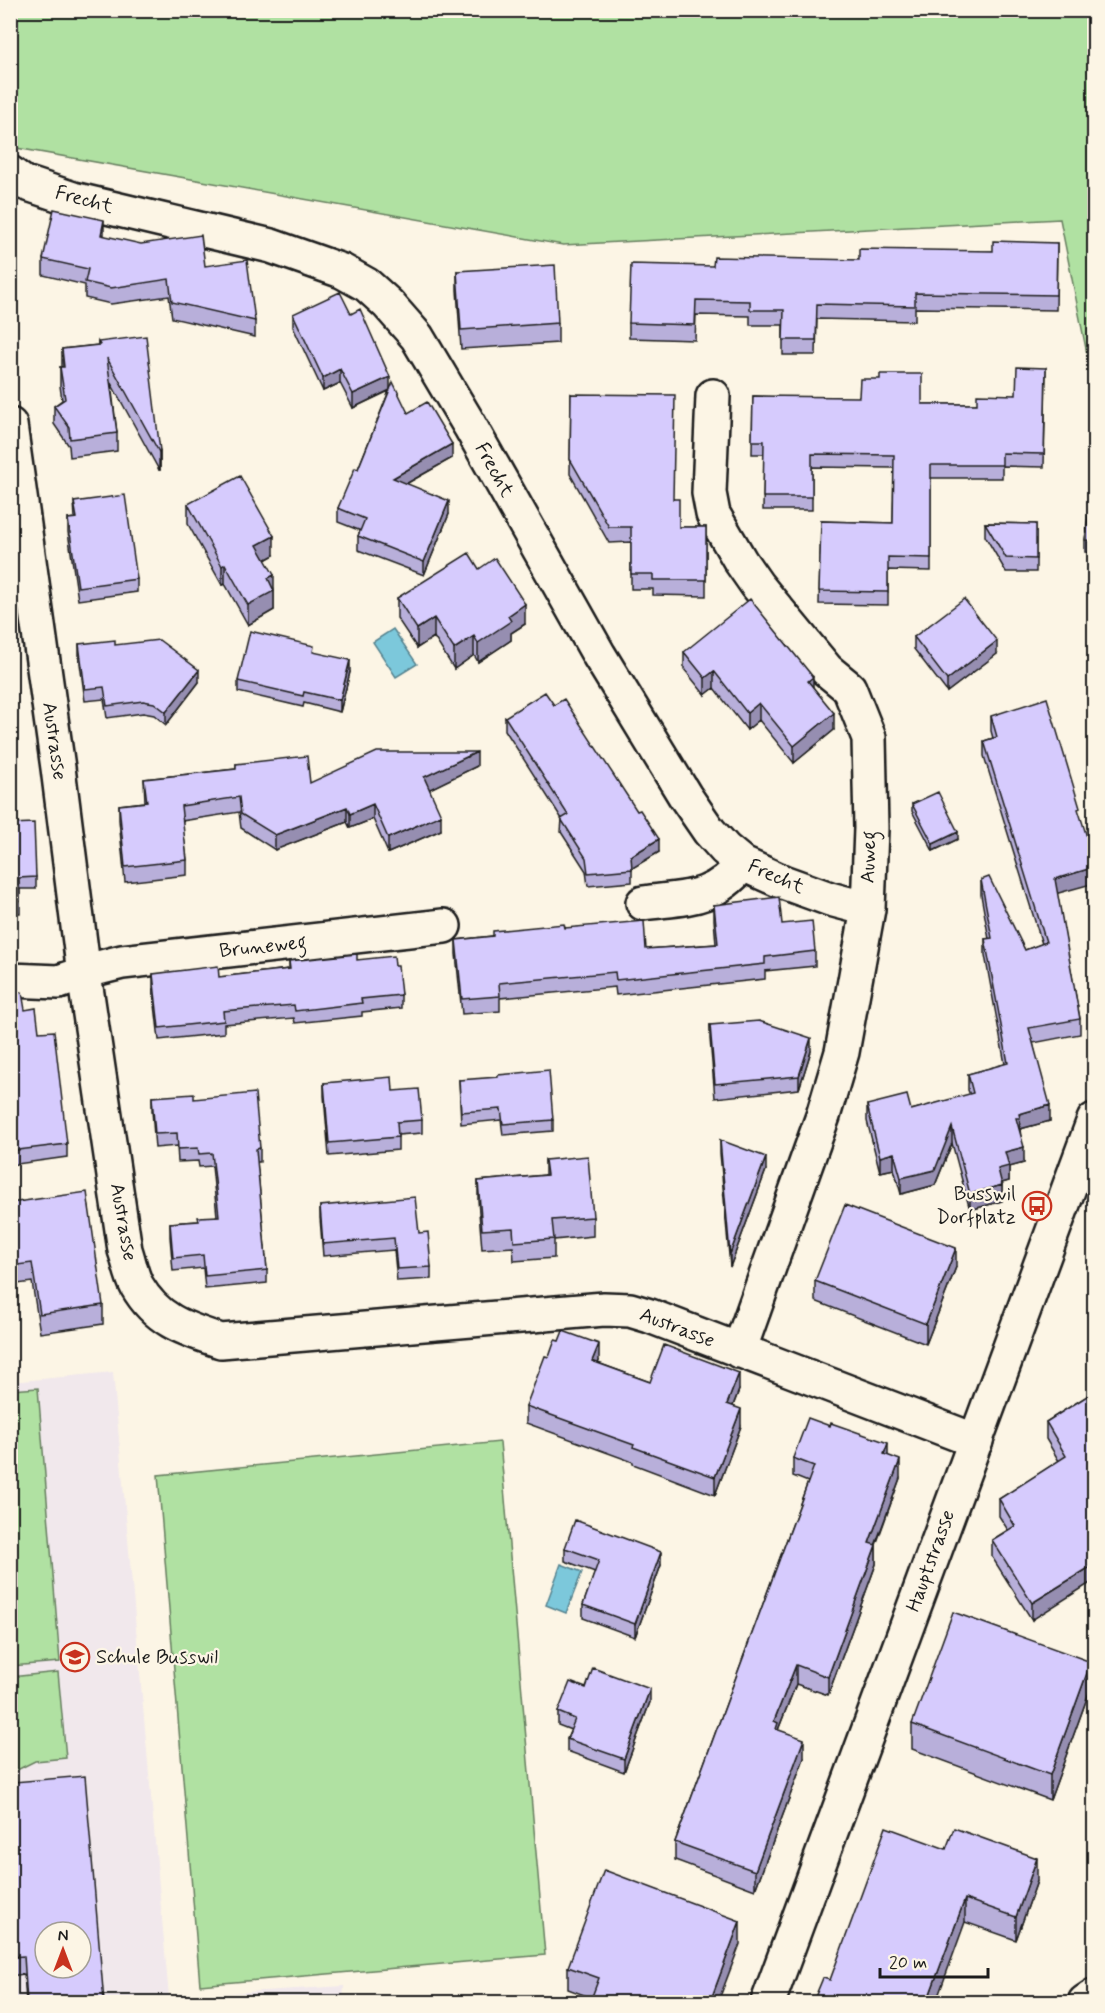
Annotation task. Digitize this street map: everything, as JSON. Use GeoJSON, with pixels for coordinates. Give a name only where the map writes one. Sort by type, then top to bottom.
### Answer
{"type":"FeatureCollection","features":[{"type":"Feature","properties":{"kind":"street","name":"Frecht"},"geometry":{"type":"LineString","coordinates":[[10,173],[22,182],[73,199],[271,246],[303,256],[342,271],[367,285],[388,304],[417,337],[599,655],[685,796],[709,831],[743,864],[793,886],[868,909]]}},
{"type":"Feature","properties":{"kind":"street","name":"Auweg"},"geometry":{"type":"LineString","coordinates":[[713,396],[709,493],[713,514],[757,585],[827,670],[849,688],[869,738],[871,828],[868,909],[855,988],[836,1073],[823,1116],[739,1351]]}},
{"type":"Feature","properties":{"kind":"street","name":"Austrasse"},"geometry":{"type":"LineString","coordinates":[[10,425],[84,974],[125,1250],[136,1284],[156,1312],[187,1330],[221,1341],[604,1309],[630,1310],[651,1316],[976,1441]]}},
{"type":"Feature","properties":{"kind":"street"},"geometry":{"type":"LineString","coordinates":[[643,903],[705,894],[729,880],[743,864]]}},
{"type":"Feature","properties":{"kind":"street","name":"Bruneweg"},"geometry":{"type":"LineString","coordinates":[[10,980],[59,982],[122,962],[444,926]]}},
{"type":"Feature","properties":{"kind":"street","name":"Hauptstrasse"},"geometry":{"type":"LineString","coordinates":[[768,2002],[1095,1120]]}},
{"type":"Feature","properties":{"kind":"street"},"geometry":{"type":"LineString","coordinates":[[1085,2002],[1095,1996]]}},
{"type":"Feature","properties":{"kind":"shaded area","name":"Schule Busswil"},"geometry":{"type":"Polygon","coordinates":[[[113,1372],[169,1997],[344,1986],[343,2002],[11,2002],[11,1382],[113,1372]]]}},
{"type":"Feature","properties":{"kind":"green space"},"geometry":{"type":"Polygon","coordinates":[[[10,11],[1094,11],[1094,367],[1090,369],[1060,219],[563,245],[11,147],[10,11]]]}},
{"type":"Feature","properties":{"kind":"green space"},"geometry":{"type":"Polygon","coordinates":[[[38,1388],[60,1662],[11,1666],[11,1390],[38,1388]]]}},
{"type":"Feature","properties":{"kind":"green space"},"geometry":{"type":"Polygon","coordinates":[[[500,1442],[545,1955],[200,1985],[158,1475],[500,1442]]]}},
{"type":"Feature","properties":{"kind":"green space"},"geometry":{"type":"Polygon","coordinates":[[[58,1672],[66,1758],[35,1761],[11,1773],[11,1677],[58,1672]]]}},
{"type":"Feature","properties":{"kind":"water"},"geometry":{"type":"Polygon","coordinates":[[[393,629],[417,664],[396,677],[373,642],[393,629]]]}},
{"type":"Feature","properties":{"kind":"water"},"geometry":{"type":"Polygon","coordinates":[[[561,1564],[582,1572],[566,1613],[546,1605],[561,1564]]]}},
{"type":"Feature","properties":{"kind":"building"},"geometry":{"type":"Polygon","coordinates":[[[54,209],[104,220],[101,235],[141,244],[201,235],[205,266],[247,260],[255,321],[172,302],[169,279],[111,288],[85,282],[88,269],[43,259],[54,209]]]}},
{"type":"Feature","properties":{"kind":"building"},"geometry":{"type":"Polygon","coordinates":[[[993,241],[1057,243],[1056,295],[915,293],[915,306],[817,304],[816,340],[783,340],[784,310],[750,310],[750,301],[696,300],[695,325],[629,323],[631,264],[713,266],[714,257],[859,260],[859,249],[993,251],[993,241]]]}},
{"type":"Feature","properties":{"kind":"building"},"geometry":{"type":"Polygon","coordinates":[[[555,265],[558,323],[461,330],[457,271],[555,265]]]}},
{"type":"Feature","properties":{"kind":"building"},"geometry":{"type":"Polygon","coordinates":[[[340,292],[351,314],[360,309],[390,377],[353,394],[340,369],[323,378],[293,314],[340,292]]]}},
{"type":"Feature","properties":{"kind":"building"},"geometry":{"type":"Polygon","coordinates":[[[146,336],[160,451],[107,358],[117,433],[70,439],[69,427],[54,406],[65,399],[60,367],[64,367],[62,349],[100,345],[98,342],[146,336]]]}},
{"type":"Feature","properties":{"kind":"building"},"geometry":{"type":"Polygon","coordinates":[[[1017,367],[1046,368],[1044,454],[1002,453],[1002,465],[931,465],[931,558],[888,557],[888,592],[819,591],[821,521],[893,523],[894,455],[812,454],[812,497],[763,497],[764,441],[752,441],[753,396],[859,397],[860,379],[880,379],[880,374],[922,374],[922,404],[977,404],[977,394],[1016,395],[1017,367]]]}},
{"type":"Feature","properties":{"kind":"building"},"geometry":{"type":"Polygon","coordinates":[[[393,382],[408,413],[427,402],[452,444],[393,478],[449,501],[424,562],[358,536],[365,519],[338,508],[355,468],[358,469],[393,382]]]}},
{"type":"Feature","properties":{"kind":"building"},"geometry":{"type":"Polygon","coordinates":[[[571,394],[675,395],[673,499],[679,499],[679,527],[706,527],[706,580],[653,580],[653,574],[631,574],[631,527],[609,527],[570,459],[571,394]]]}},
{"type":"Feature","properties":{"kind":"building"},"geometry":{"type":"Polygon","coordinates":[[[240,476],[274,536],[257,545],[274,575],[268,578],[274,591],[248,605],[225,564],[222,566],[188,504],[240,476]]]}},
{"type":"Feature","properties":{"kind":"building"},"geometry":{"type":"Polygon","coordinates":[[[1093,477],[1095,478],[1095,541],[1085,540],[1093,477]]]}},
{"type":"Feature","properties":{"kind":"building"},"geometry":{"type":"Polygon","coordinates":[[[125,495],[137,579],[78,587],[68,519],[77,518],[74,502],[125,495]]]}},
{"type":"Feature","properties":{"kind":"building"},"geometry":{"type":"Polygon","coordinates":[[[985,523],[1036,524],[1036,559],[1006,558],[985,523]]]}},
{"type":"Feature","properties":{"kind":"building"},"geometry":{"type":"Polygon","coordinates":[[[469,553],[479,569],[495,558],[525,604],[508,616],[511,621],[478,643],[474,636],[454,649],[434,618],[417,629],[397,598],[469,553]]]}},
{"type":"Feature","properties":{"kind":"building"},"geometry":{"type":"Polygon","coordinates":[[[750,599],[813,677],[808,681],[834,713],[794,746],[759,703],[747,713],[714,671],[705,678],[684,652],[750,599]]]}},
{"type":"Feature","properties":{"kind":"building"},"geometry":{"type":"Polygon","coordinates":[[[964,599],[997,641],[947,680],[914,637],[964,599]]]}},
{"type":"Feature","properties":{"kind":"building"},"geometry":{"type":"Polygon","coordinates":[[[250,631],[314,646],[313,652],[350,660],[340,700],[304,692],[303,696],[238,681],[250,631]]]}},
{"type":"Feature","properties":{"kind":"building"},"geometry":{"type":"Polygon","coordinates":[[[115,640],[115,645],[159,640],[199,670],[166,712],[154,703],[143,701],[107,706],[104,687],[85,689],[79,644],[115,640]]]}},
{"type":"Feature","properties":{"kind":"building"},"geometry":{"type":"Polygon","coordinates":[[[545,692],[554,705],[564,699],[637,811],[640,810],[659,839],[631,856],[632,869],[588,873],[586,858],[561,819],[568,815],[505,717],[545,692]]]}},
{"type":"Feature","properties":{"kind":"building"},"geometry":{"type":"Polygon","coordinates":[[[1047,698],[1095,862],[1095,867],[1055,879],[1080,1019],[1029,1028],[1050,1105],[1019,1114],[1020,1118],[1016,1118],[1024,1147],[1005,1152],[1009,1166],[998,1169],[1002,1185],[970,1194],[952,1127],[935,1170],[901,1178],[894,1153],[880,1157],[867,1105],[907,1095],[911,1110],[973,1093],[968,1074],[1008,1063],[985,939],[992,938],[981,880],[989,877],[1025,950],[1046,942],[984,741],[997,737],[991,716],[1047,698]]]}},
{"type":"Feature","properties":{"kind":"building"},"geometry":{"type":"Polygon","coordinates":[[[377,752],[477,752],[424,777],[441,815],[388,838],[373,804],[350,814],[347,807],[275,835],[241,814],[239,797],[181,806],[187,860],[125,867],[119,805],[147,802],[144,779],[236,769],[236,764],[307,756],[310,783],[377,752]]]}},
{"type":"Feature","properties":{"kind":"building"},"geometry":{"type":"Polygon","coordinates":[[[938,792],[958,832],[933,844],[912,804],[938,792]]]}},
{"type":"Feature","properties":{"kind":"building"},"geometry":{"type":"Polygon","coordinates":[[[34,823],[36,877],[19,878],[20,901],[10,902],[10,824],[34,823]]]}},
{"type":"Feature","properties":{"kind":"building"},"geometry":{"type":"Polygon","coordinates":[[[779,897],[782,924],[812,921],[815,951],[765,957],[765,964],[616,980],[615,972],[499,983],[500,996],[462,999],[456,940],[493,936],[493,931],[564,924],[565,928],[644,921],[646,949],[718,944],[714,905],[779,897]]]}},
{"type":"Feature","properties":{"kind":"building"},"geometry":{"type":"Polygon","coordinates":[[[357,954],[357,960],[394,956],[395,966],[398,966],[401,995],[361,999],[362,1003],[295,1011],[294,1005],[223,1011],[224,1021],[159,1028],[153,974],[218,966],[219,977],[290,969],[289,961],[357,954]]]}},
{"type":"Feature","properties":{"kind":"building"},"geometry":{"type":"Polygon","coordinates":[[[22,992],[25,1010],[36,1008],[39,1032],[54,1031],[67,1144],[10,1151],[10,1099],[15,1099],[10,1064],[10,993],[22,992]]]}},
{"type":"Feature","properties":{"kind":"building"},"geometry":{"type":"Polygon","coordinates":[[[759,1021],[811,1038],[799,1076],[715,1084],[710,1025],[759,1021]]]}},
{"type":"Feature","properties":{"kind":"building"},"geometry":{"type":"Polygon","coordinates":[[[549,1070],[553,1120],[503,1124],[501,1109],[461,1112],[459,1080],[549,1070]]]}},
{"type":"Feature","properties":{"kind":"building"},"geometry":{"type":"Polygon","coordinates":[[[392,1077],[393,1091],[419,1089],[422,1120],[397,1122],[398,1137],[329,1143],[324,1083],[392,1077]]]}},
{"type":"Feature","properties":{"kind":"building"},"geometry":{"type":"Polygon","coordinates":[[[255,1093],[260,1148],[256,1149],[267,1270],[205,1276],[203,1255],[173,1258],[170,1223],[199,1221],[198,1217],[219,1216],[212,1153],[199,1154],[198,1148],[178,1149],[177,1133],[155,1134],[152,1097],[194,1094],[194,1099],[255,1093]]]}},
{"type":"Feature","properties":{"kind":"building"},"geometry":{"type":"Polygon","coordinates":[[[720,1140],[766,1157],[730,1254],[720,1140]]]}},
{"type":"Feature","properties":{"kind":"building"},"geometry":{"type":"Polygon","coordinates":[[[588,1156],[593,1217],[552,1220],[554,1239],[514,1242],[513,1228],[482,1230],[478,1181],[547,1175],[545,1160],[588,1156]]]}},
{"type":"Feature","properties":{"kind":"building"},"geometry":{"type":"Polygon","coordinates":[[[87,1192],[103,1305],[40,1314],[32,1263],[10,1266],[10,1203],[87,1192]]]}},
{"type":"Feature","properties":{"kind":"building"},"geometry":{"type":"Polygon","coordinates":[[[415,1197],[419,1233],[428,1232],[431,1267],[397,1269],[394,1238],[323,1244],[320,1206],[415,1197]]]}},
{"type":"Feature","properties":{"kind":"building"},"geometry":{"type":"Polygon","coordinates":[[[845,1205],[956,1248],[926,1324],[815,1281],[845,1205]]]}},
{"type":"Feature","properties":{"kind":"building"},"geometry":{"type":"Polygon","coordinates":[[[1095,1262],[1095,1277],[1088,1266],[1095,1262]]]}},
{"type":"Feature","properties":{"kind":"building"},"geometry":{"type":"Polygon","coordinates":[[[563,1331],[599,1344],[592,1361],[650,1382],[664,1345],[739,1373],[727,1404],[741,1409],[715,1477],[526,1406],[545,1356],[549,1357],[555,1340],[559,1341],[563,1331]]]}},
{"type":"Feature","properties":{"kind":"building"},"geometry":{"type":"Polygon","coordinates":[[[1095,1391],[1095,1564],[1032,1603],[992,1540],[1015,1526],[999,1499],[1066,1456],[1046,1422],[1095,1391]]]}},
{"type":"Feature","properties":{"kind":"building"},"geometry":{"type":"Polygon","coordinates":[[[808,1418],[830,1426],[831,1423],[888,1443],[884,1454],[900,1460],[869,1543],[876,1545],[828,1677],[796,1665],[774,1721],[778,1723],[776,1729],[804,1739],[755,1871],[675,1842],[814,1466],[793,1458],[808,1418]]]}},
{"type":"Feature","properties":{"kind":"building"},"geometry":{"type":"Polygon","coordinates":[[[575,1520],[661,1552],[635,1624],[583,1605],[599,1560],[565,1548],[575,1520]]]}},
{"type":"Feature","properties":{"kind":"building"},"geometry":{"type":"Polygon","coordinates":[[[953,1612],[1091,1662],[1050,1775],[912,1724],[953,1612]]]}},
{"type":"Feature","properties":{"kind":"building"},"geometry":{"type":"Polygon","coordinates":[[[593,1668],[650,1689],[624,1759],[567,1739],[575,1719],[558,1712],[570,1682],[586,1688],[593,1668]]]}},
{"type":"Feature","properties":{"kind":"building"},"geometry":{"type":"Polygon","coordinates":[[[10,1755],[12,1755],[14,1782],[85,1776],[104,2002],[27,2002],[24,1956],[10,1957],[10,1755]]]}},
{"type":"Feature","properties":{"kind":"building"},"geometry":{"type":"Polygon","coordinates":[[[886,1827],[946,1849],[954,1828],[1037,1858],[1016,1917],[965,1899],[927,2002],[813,2002],[823,1978],[830,1980],[886,1827]]]}},
{"type":"Feature","properties":{"kind":"building"},"geometry":{"type":"Polygon","coordinates":[[[604,1870],[740,1921],[710,2002],[590,2002],[599,1978],[568,1967],[604,1870]]]}},
{"type":"Feature","properties":{"kind":"place","name":"Busswil Dorfplatz"},"geometry":{"type":"Point","coordinates":[1037,1206]}},
{"type":"Feature","properties":{"kind":"place","name":"Schule Busswil"},"geometry":{"type":"Point","coordinates":[75,1657]}}]}
